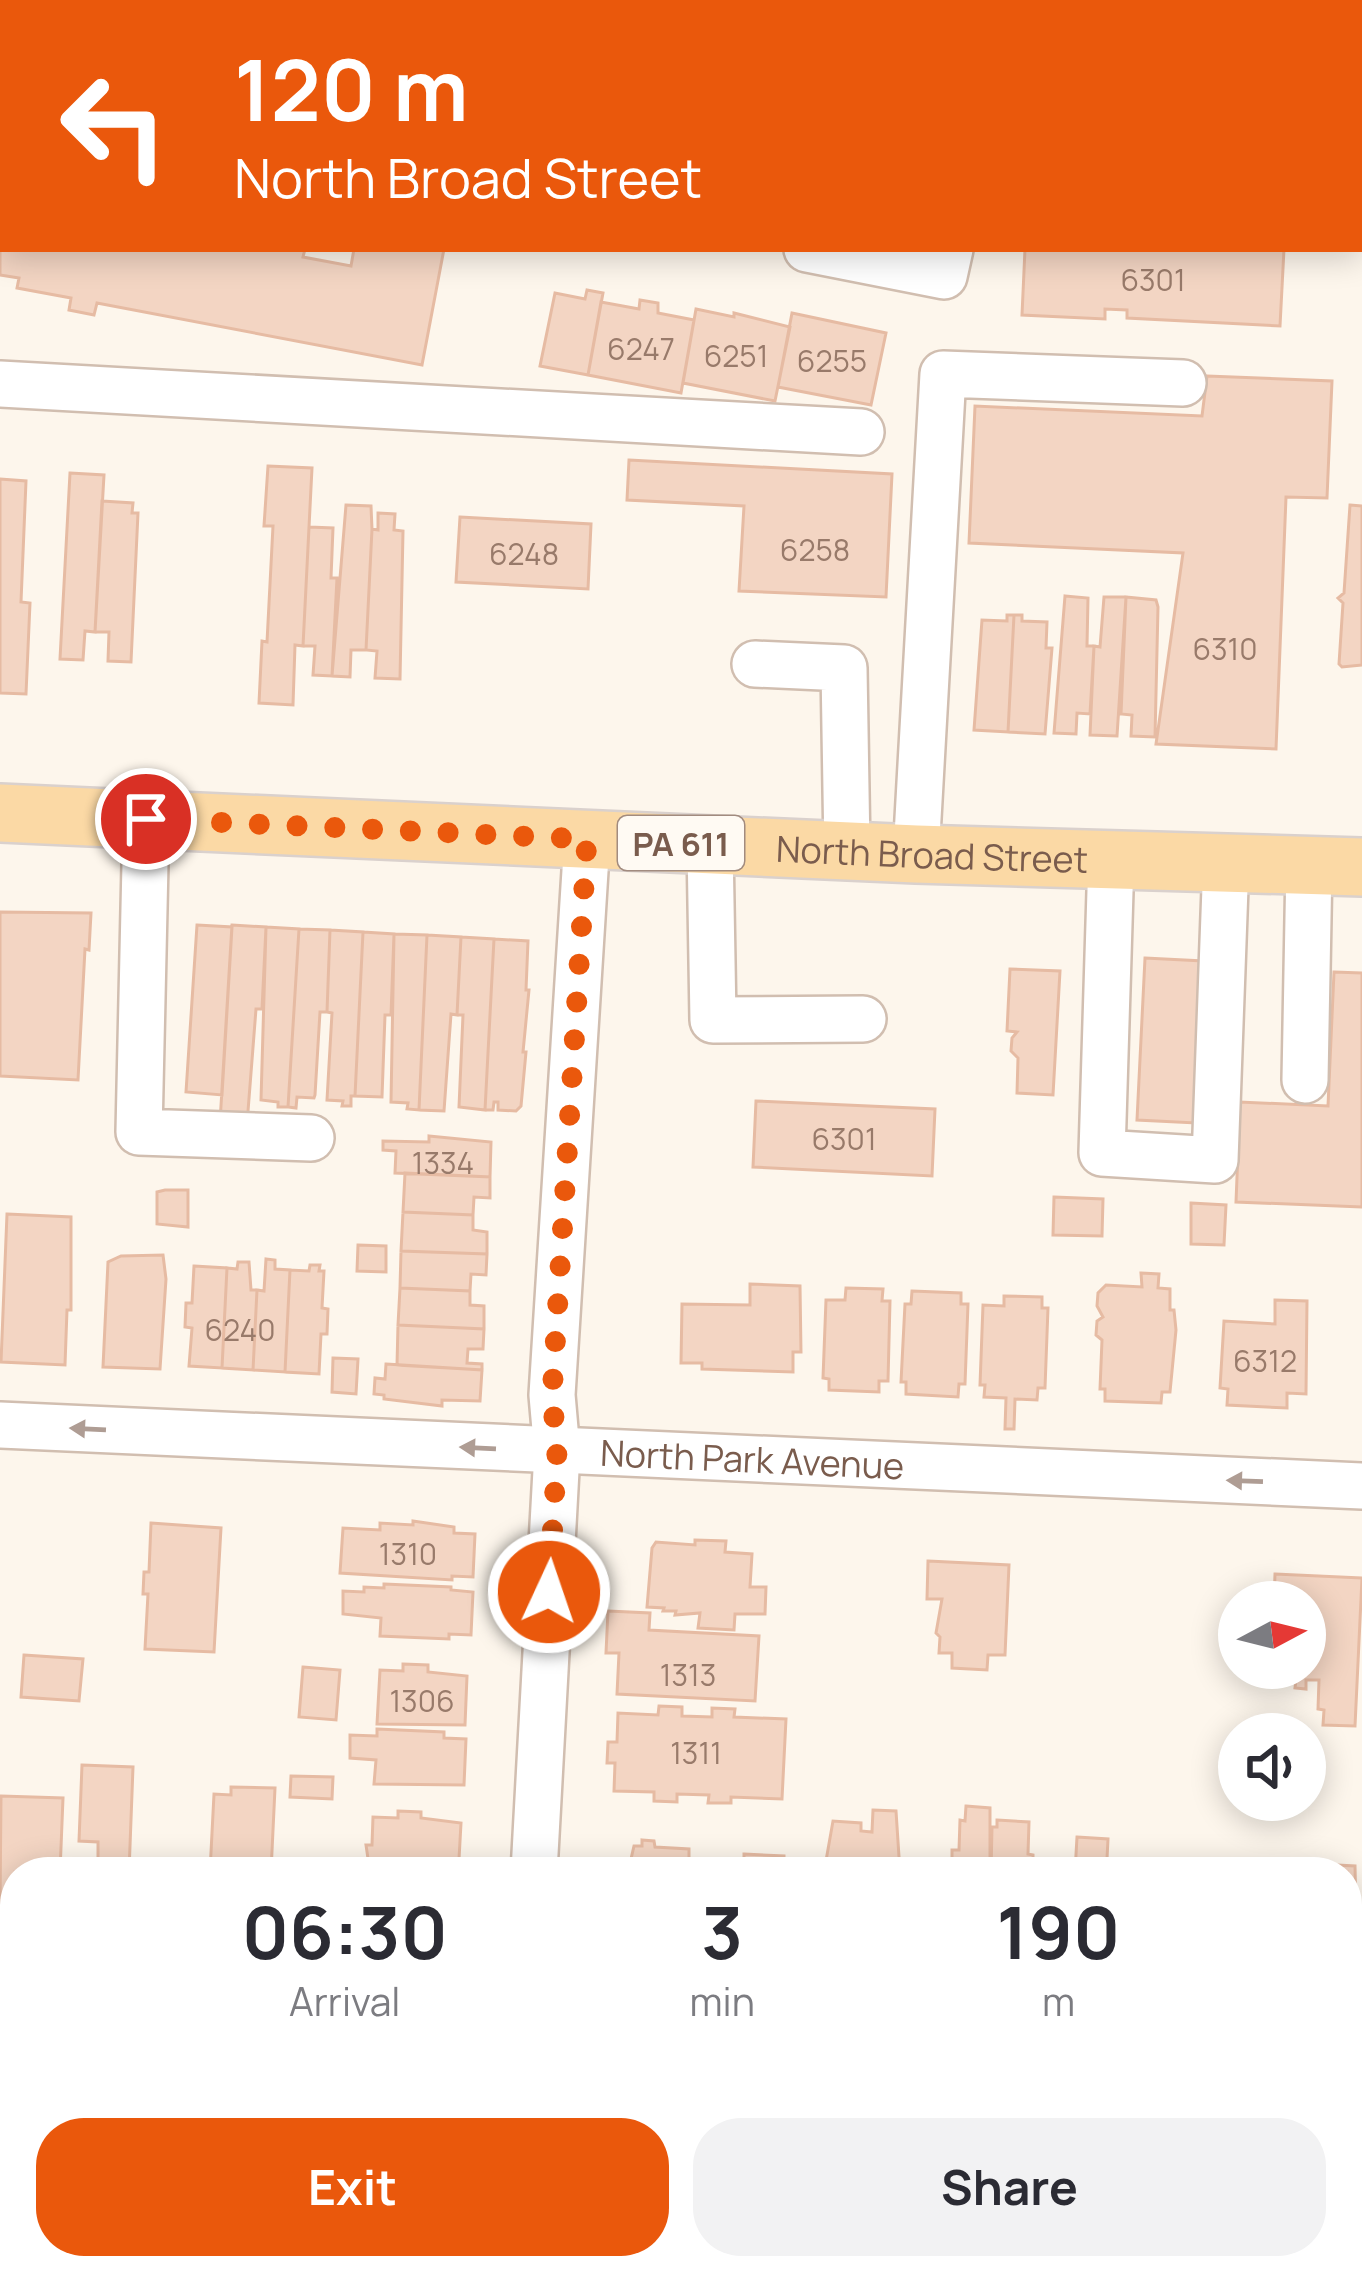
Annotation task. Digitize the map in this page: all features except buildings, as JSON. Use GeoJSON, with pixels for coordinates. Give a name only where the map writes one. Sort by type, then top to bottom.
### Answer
{"type":"FeatureCollection","features":[{"type":"Feature","properties":{"kind":"main road","name":"North Broad Street"},"geometry":{"type":"LineString","coordinates":[[0,813],[916,854],[1336,866]]}},
{"type":"Feature","properties":{"kind":"street"},"geometry":{"type":"LineString","coordinates":[[839,252],[947,262]]}},
{"type":"Feature","properties":{"kind":"street"},"geometry":{"type":"LineString","coordinates":[[916,854],[943,374],[1183,383]]}},
{"type":"Feature","properties":{"kind":"street"},"geometry":{"type":"LineString","coordinates":[[0,384],[861,433]]}},
{"type":"Feature","properties":{"kind":"street"},"geometry":{"type":"LineString","coordinates":[[754,664],[844,668],[847,851]]}},
{"type":"Feature","properties":{"kind":"street"},"geometry":{"type":"LineString","coordinates":[[146,819],[139,1132],[311,1138]]}},
{"type":"Feature","properties":{"kind":"street"},"geometry":{"type":"LineString","coordinates":[[535,1857],[557,1452],[552,1395],[587,839]]}},
{"type":"Feature","properties":{"kind":"street"},"geometry":{"type":"LineString","coordinates":[[710,845],[713,1020],[862,1019]]}},
{"type":"Feature","properties":{"kind":"street"},"geometry":{"type":"LineString","coordinates":[[1111,858],[1102,1153],[1215,1160],[1226,860]]}},
{"type":"Feature","properties":{"kind":"street"},"geometry":{"type":"LineString","coordinates":[[1305,1080],[1336,866]]}},
{"type":"Feature","properties":{"kind":"street","name":"North Park Avenue"},"geometry":{"type":"LineString","coordinates":[[0,1425],[1362,1486]]}},
{"type":"Feature","properties":{"kind":"route"},"geometry":{"type":"LineString","coordinates":[[146,819],[587,839],[552,1395],[557,1452],[549,1592]]}}]}
